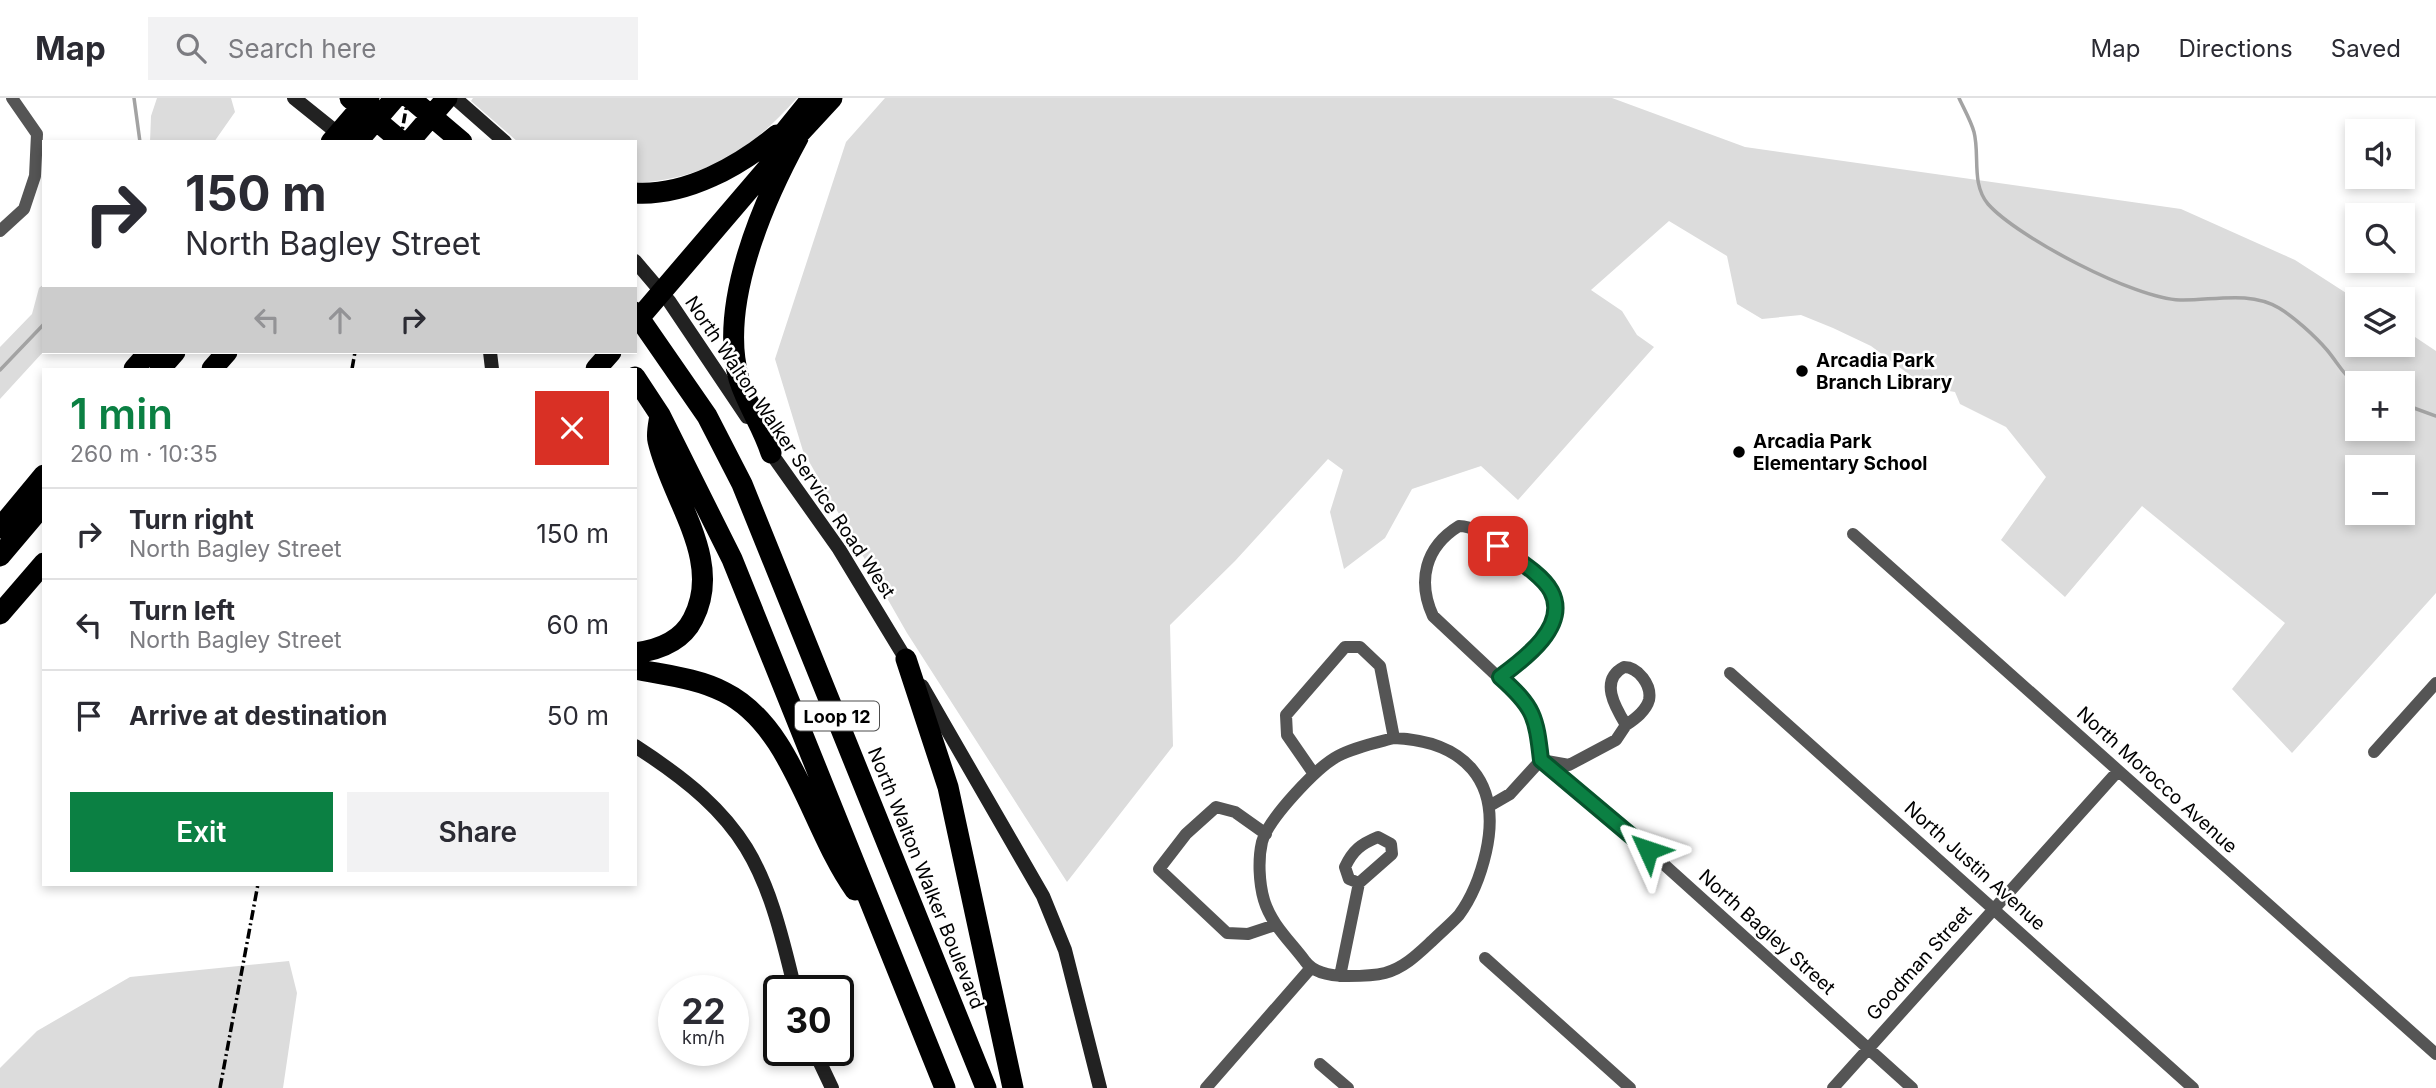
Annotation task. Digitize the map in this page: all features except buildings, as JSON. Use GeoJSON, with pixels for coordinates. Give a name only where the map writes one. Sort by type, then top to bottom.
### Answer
{"type":"FeatureCollection","features":[{"type":"Feature","properties":{"kind":"highway"},"geometry":{"type":"LineString","coordinates":[[350,98],[400,140]]}},
{"type":"Feature","properties":{"kind":"highway"},"geometry":{"type":"LineString","coordinates":[[333,140],[369,98]]}},
{"type":"Feature","properties":{"kind":"highway"},"geometry":{"type":"LineString","coordinates":[[359,140],[395,98]]}},
{"type":"Feature","properties":{"kind":"highway"},"geometry":{"type":"LineString","coordinates":[[410,98],[461,140]]}},
{"type":"Feature","properties":{"kind":"highway"},"geometry":{"type":"LineString","coordinates":[[411,140],[447,98]]}},
{"type":"Feature","properties":{"kind":"highway"},"geometry":{"type":"LineString","coordinates":[[637,301],[680,260],[771,163],[812,98]]}},
{"type":"Feature","properties":{"kind":"highway"},"geometry":{"type":"LineString","coordinates":[[637,193],[685,186],[717,174],[793,132],[832,98]]}},
{"type":"Feature","properties":{"kind":"highway"},"geometry":{"type":"LineString","coordinates":[[771,453],[764,429],[740,381],[734,340],[735,319],[761,215],[793,132]]}},
{"type":"Feature","properties":{"kind":"highway"},"geometry":{"type":"LineString","coordinates":[[637,320],[680,260]]}},
{"type":"Feature","properties":{"kind":"highway","name":"North Walton Walker Boulevard"},"geometry":{"type":"LineString","coordinates":[[637,315],[707,416],[742,484],[986,1088]]}},
{"type":"Feature","properties":{"kind":"highway"},"geometry":{"type":"LineString","coordinates":[[161,368],[173,354]]}},
{"type":"Feature","properties":{"kind":"highway"},"geometry":{"type":"LineString","coordinates":[[213,368],[225,354]]}},
{"type":"Feature","properties":{"kind":"highway"},"geometry":{"type":"LineString","coordinates":[[580,368],[591,354]]}},
{"type":"Feature","properties":{"kind":"highway"},"geometry":{"type":"LineString","coordinates":[[597,368],[609,354]]}},
{"type":"Feature","properties":{"kind":"highway","name":"Loop 12"},"geometry":{"type":"LineString","coordinates":[[637,380],[660,415],[705,499],[732,559],[945,1088]]}},
{"type":"Feature","properties":{"kind":"highway"},"geometry":{"type":"LineString","coordinates":[[637,653],[654,650],[678,637],[691,624],[704,589],[696,544],[657,439],[660,415]]}},
{"type":"Feature","properties":{"kind":"highway"},"geometry":{"type":"LineString","coordinates":[[0,528],[42,477]]}},
{"type":"Feature","properties":{"kind":"highway"},"geometry":{"type":"LineString","coordinates":[[0,556],[42,506]]}},
{"type":"Feature","properties":{"kind":"highway"},"geometry":{"type":"LineString","coordinates":[[0,614],[42,565]]}},
{"type":"Feature","properties":{"kind":"highway"},"geometry":{"type":"LineString","coordinates":[[906,659],[948,787],[1013,1088]]}},
{"type":"Feature","properties":{"kind":"highway"},"geometry":{"type":"LineString","coordinates":[[637,669],[698,682],[723,691],[762,719],[800,785],[834,861],[877,921]]}},
{"type":"Feature","properties":{"kind":"main road"},"geometry":{"type":"LineString","coordinates":[[294,98],[346,140]]}},
{"type":"Feature","properties":{"kind":"main road"},"geometry":{"type":"LineString","coordinates":[[455,98],[503,140]]}},
{"type":"Feature","properties":{"kind":"main road","name":"North Walton Walker Service Road West"},"geometry":{"type":"LineString","coordinates":[[637,263],[669,301],[839,550],[906,659]]}},
{"type":"Feature","properties":{"kind":"main road"},"geometry":{"type":"LineString","coordinates":[[906,659],[1043,895],[1065,950],[1100,1088]]}},
{"type":"Feature","properties":{"kind":"main road"},"geometry":{"type":"LineString","coordinates":[[637,747],[688,781],[714,805],[737,832],[763,876],[777,912],[792,975]]}},
{"type":"Feature","properties":{"kind":"main road"},"geometry":{"type":"LineString","coordinates":[[822,1066],[832,1088]]}},
{"type":"Feature","properties":{"kind":"street"},"geometry":{"type":"LineString","coordinates":[[0,231],[24,209],[31,192],[37,134],[12,98]]}},
{"type":"Feature","properties":{"kind":"street"},"geometry":{"type":"LineString","coordinates":[[1490,805],[1510,794],[1541,760],[1537,722],[1528,705],[1433,616],[1426,602],[1424,583],[1428,561],[1444,535],[1459,526],[1476,531],[1519,562],[1550,588],[1555,599],[1550,627],[1541,641],[1530,654],[1500,677]]}},
{"type":"Feature","properties":{"kind":"street","name":"North Morocco Avenue"},"geometry":{"type":"LineString","coordinates":[[1853,534],[2436,1054]]}},
{"type":"Feature","properties":{"kind":"street"},"geometry":{"type":"LineString","coordinates":[[1314,774],[1287,735],[1286,715],[1345,647],[1360,647],[1380,666],[1394,737]]}},
{"type":"Feature","properties":{"kind":"street","name":"North Justin Avenue"},"geometry":{"type":"LineString","coordinates":[[1730,673],[2193,1088]]}},
{"type":"Feature","properties":{"kind":"street"},"geometry":{"type":"LineString","coordinates":[[2374,752],[2436,683]]}},
{"type":"Feature","properties":{"kind":"street"},"geometry":{"type":"LineString","coordinates":[[1541,760],[1569,765],[1616,740],[1626,725]]}},
{"type":"Feature","properties":{"kind":"street"},"geometry":{"type":"LineString","coordinates":[[1394,737],[1420,739],[1460,756],[1478,778],[1490,805],[1490,833],[1479,878],[1458,915],[1402,966],[1385,973],[1340,976],[1310,969],[1275,925],[1263,897],[1259,859],[1266,834],[1314,774],[1339,755],[1394,737]]}},
{"type":"Feature","properties":{"kind":"street","name":"North Bagley Street"},"geometry":{"type":"LineString","coordinates":[[1541,760],[1608,814],[1912,1088]]}},
{"type":"Feature","properties":{"kind":"street","name":"Goodman Street"},"geometry":{"type":"LineString","coordinates":[[1833,1088],[2118,771]]}},
{"type":"Feature","properties":{"kind":"street"},"geometry":{"type":"LineString","coordinates":[[1266,834],[1235,812],[1216,807],[1186,834],[1159,869],[1227,933],[1248,934],[1275,925]]}},
{"type":"Feature","properties":{"kind":"street"},"geometry":{"type":"LineString","coordinates":[[1340,976],[1359,883]]}},
{"type":"Feature","properties":{"kind":"street"},"geometry":{"type":"LineString","coordinates":[[1485,958],[1630,1088]]}},
{"type":"Feature","properties":{"kind":"street"},"geometry":{"type":"LineString","coordinates":[[1206,1088],[1310,969]]}},
{"type":"Feature","properties":{"kind":"street"},"geometry":{"type":"LineString","coordinates":[[1320,1064],[1348,1088]]}},
{"type":"Feature","properties":{"kind":"shaded area"},"geometry":{"type":"Polygon","coordinates":[[[157,98],[231,98],[235,112],[215,140],[150,140],[151,116],[157,98]]]}},
{"type":"Feature","properties":{"kind":"shaded area"},"geometry":{"type":"Polygon","coordinates":[[[473,98],[797,98],[762,133],[725,158],[684,175],[637,183],[637,140],[516,140],[471,101],[473,98]]]}},
{"type":"Feature","properties":{"kind":"shaded area"},"geometry":{"type":"Polygon","coordinates":[[[885,98],[1612,98],[1745,147],[2181,209],[2295,260],[2345,292],[2345,357],[2415,357],[2415,337],[2436,351],[2436,593],[2292,753],[2232,689],[2285,623],[2142,506],[2065,597],[2001,540],[2046,477],[2006,427],[1960,404],[1955,392],[1926,387],[1871,346],[1833,328],[1801,315],[1762,319],[1737,304],[1727,256],[1669,221],[1591,290],[1622,311],[1637,335],[1654,347],[1518,500],[1481,466],[1412,489],[1385,538],[1344,569],[1330,512],[1343,470],[1328,459],[1235,561],[1170,625],[1173,746],[1067,882],[907,633],[803,451],[775,359],[846,142],[885,98]]]}},
{"type":"Feature","properties":{"kind":"shaded area"},"geometry":{"type":"Polygon","coordinates":[[[42,286],[42,353],[0,399],[0,347],[32,314],[42,286]]]}},
{"type":"Feature","properties":{"kind":"shaded area"},"geometry":{"type":"Polygon","coordinates":[[[289,961],[297,993],[283,1088],[0,1088],[0,1068],[37,1031],[130,977],[289,961]]]}},
{"type":"Feature","properties":{"kind":"waterway"},"geometry":{"type":"LineString","coordinates":[[134,98],[140,140]]}},
{"type":"Feature","properties":{"kind":"waterway"},"geometry":{"type":"LineString","coordinates":[[1959,98],[1974,132],[1979,188],[1988,204],[2003,218],[2050,249],[2135,289],[2180,300],[2255,299],[2279,308],[2317,339],[2345,374]]}},
{"type":"Feature","properties":{"kind":"waterway"},"geometry":{"type":"LineString","coordinates":[[0,370],[42,326]]}},
{"type":"Feature","properties":{"kind":"waterway"},"geometry":{"type":"LineString","coordinates":[[2415,408],[2436,416]]}},
{"type":"Feature","properties":{"kind":"railway"},"geometry":{"type":"LineString","coordinates":[[400,140],[408,98]]}},
{"type":"Feature","properties":{"kind":"railway"},"geometry":{"type":"LineString","coordinates":[[352,368],[355,354]]}},
{"type":"Feature","properties":{"kind":"railway"},"geometry":{"type":"LineString","coordinates":[[220,1088],[258,886]]}},
{"type":"Feature","properties":{"kind":"place","name":"Arcadia Park Branch Library"},"geometry":{"type":"Point","coordinates":[1802,371]}},
{"type":"Feature","properties":{"kind":"place","name":"Arcadia Park Elementary School"},"geometry":{"type":"Point","coordinates":[1739,452]}},
{"type":"Feature","properties":{"kind":"route"},"geometry":{"type":"LineString","coordinates":[[1498,546],[1550,588],[1555,599],[1550,627],[1541,641],[1530,654],[1500,677],[1528,705],[1537,722],[1541,760],[1648,850]]}}]}
